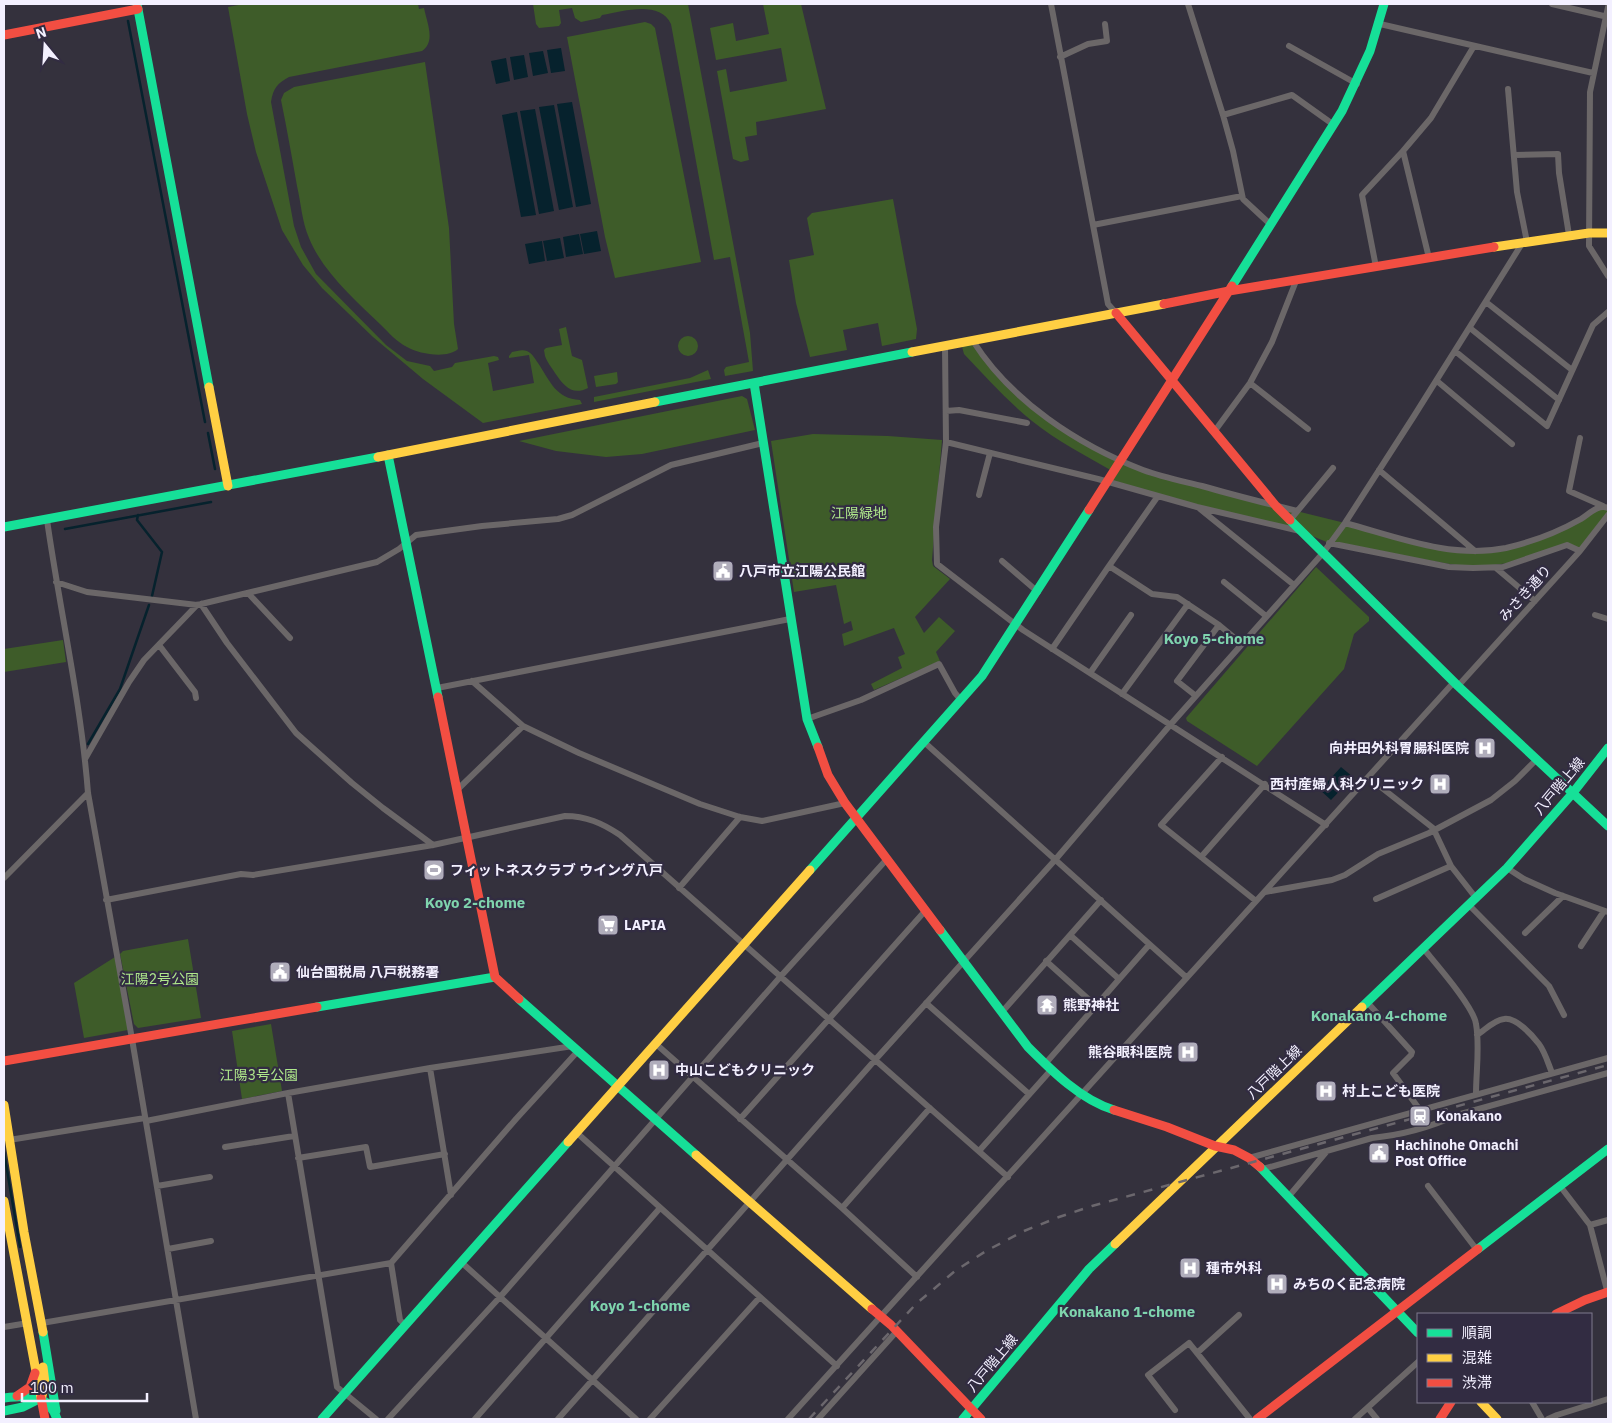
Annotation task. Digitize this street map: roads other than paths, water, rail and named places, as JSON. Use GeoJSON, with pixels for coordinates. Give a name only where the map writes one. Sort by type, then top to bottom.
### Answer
{"type":"FeatureCollection","features":[{"type":"Feature","properties":{"kind":"main road"},"geometry":{"type":"LineString","coordinates":[[322,1419],[982,676],[1038,592],[1334,125],[1357,84],[1380,24],[1384,4]]}},
{"type":"Feature","properties":{"kind":"main road"},"geometry":{"type":"LineString","coordinates":[[4,35],[137,6],[228,486]]}},
{"type":"Feature","properties":{"kind":"main road"},"geometry":{"type":"LineString","coordinates":[[4,527],[228,486],[1229,291],[1569,235],[1608,233]]}},
{"type":"Feature","properties":{"kind":"main road"},"geometry":{"type":"LineString","coordinates":[[1116,313],[1276,506],[1456,684],[1608,826]]}},
{"type":"Feature","properties":{"kind":"main road"},"geometry":{"type":"LineString","coordinates":[[754,383],[807,719],[828,775],[856,818],[1028,1047],[1048,1067],[1082,1094],[1104,1108],[1168,1127],[1216,1146],[1234,1150],[1249,1158],[1263,1169],[1417,1332]]}},
{"type":"Feature","properties":{"kind":"main road"},"geometry":{"type":"LineString","coordinates":[[388,455],[495,976],[618,1087],[897,1331],[981,1419]]}},
{"type":"Feature","properties":{"kind":"main road","name":"八戸階上線"},"geometry":{"type":"LineString","coordinates":[[963,1419],[1089,1269],[1507,868],[1572,794],[1608,748]]}},
{"type":"Feature","properties":{"kind":"main road"},"geometry":{"type":"LineString","coordinates":[[4,1061],[495,976]]}},
{"type":"Feature","properties":{"kind":"main road"},"geometry":{"type":"LineString","coordinates":[[4,1105],[24,1232],[38,1299],[57,1417]]}},
{"type":"Feature","properties":{"kind":"main road"},"geometry":{"type":"LineString","coordinates":[[1257,1419],[1608,1149]]}},
{"type":"Feature","properties":{"kind":"main road"},"geometry":{"type":"LineString","coordinates":[[4,1201],[45,1419]]}},
{"type":"Feature","properties":{"kind":"main road"},"geometry":{"type":"LineString","coordinates":[[1558,1313],[1585,1300],[1608,1293]]}},
{"type":"Feature","properties":{"kind":"main road"},"geometry":{"type":"LineString","coordinates":[[4,1412],[34,1404],[41,1398],[45,1384],[37,1330],[38,1299]]}},
{"type":"Feature","properties":{"kind":"main road"},"geometry":{"type":"LineString","coordinates":[[16,1396],[25,1392],[31,1386],[35,1367]]}},
{"type":"Feature","properties":{"kind":"main road"},"geometry":{"type":"LineString","coordinates":[[4,1398],[30,1395],[41,1398],[48,1403],[57,1417]]}},
{"type":"Feature","properties":{"kind":"main road"},"geometry":{"type":"LineString","coordinates":[[1440,1419],[1450,1403]]}},
{"type":"Feature","properties":{"kind":"main road"},"geometry":{"type":"LineString","coordinates":[[1482,1403],[1497,1419]]}},
{"type":"Feature","properties":{"kind":"main road"},"geometry":{"type":"LineString","coordinates":[[4,1412],[22,1415]]}},
{"type":"Feature","properties":{"kind":"street"},"geometry":{"type":"LineString","coordinates":[[1050,4],[1108,304],[1116,313]]}},
{"type":"Feature","properties":{"kind":"street"},"geometry":{"type":"LineString","coordinates":[[1188,4],[1223,115],[1243,199],[1271,225]]}},
{"type":"Feature","properties":{"kind":"street"},"geometry":{"type":"LineString","coordinates":[[1552,4],[1607,16]]}},
{"type":"Feature","properties":{"kind":"street"},"geometry":{"type":"LineString","coordinates":[[1608,7],[1590,92],[1589,233],[1589,246],[1608,276]]}},
{"type":"Feature","properties":{"kind":"street"},"geometry":{"type":"LineString","coordinates":[[1060,57],[1088,44],[1107,41],[1105,24]]}},
{"type":"Feature","properties":{"kind":"street"},"geometry":{"type":"LineString","coordinates":[[1380,24],[1593,73]]}},
{"type":"Feature","properties":{"kind":"street"},"geometry":{"type":"LineString","coordinates":[[1289,46],[1357,84]]}},
{"type":"Feature","properties":{"kind":"street"},"geometry":{"type":"LineString","coordinates":[[1376,267],[1362,195],[1431,118],[1474,46]]}},
{"type":"Feature","properties":{"kind":"street"},"geometry":{"type":"LineString","coordinates":[[558,1419],[926,1002],[1055,860],[1171,724],[1323,553],[1345,523],[1525,242],[1517,192],[1508,88]]}},
{"type":"Feature","properties":{"kind":"street"},"geometry":{"type":"LineString","coordinates":[[1223,115],[1292,95],[1334,125]]}},
{"type":"Feature","properties":{"kind":"street"},"geometry":{"type":"LineString","coordinates":[[1403,151],[1429,258]]}},
{"type":"Feature","properties":{"kind":"street"},"geometry":{"type":"LineString","coordinates":[[1514,155],[1558,154],[1558,173],[1569,235]]}},
{"type":"Feature","properties":{"kind":"street"},"geometry":{"type":"LineString","coordinates":[[1093,225],[1242,196]]}},
{"type":"Feature","properties":{"kind":"street"},"geometry":{"type":"LineString","coordinates":[[1214,432],[1250,382],[1272,342],[1296,281]]}},
{"type":"Feature","properties":{"kind":"street"},"geometry":{"type":"LineString","coordinates":[[1486,302],[1572,370]]}},
{"type":"Feature","properties":{"kind":"street"},"geometry":{"type":"LineString","coordinates":[[1455,351],[1548,426],[1593,325],[1608,312]]}},
{"type":"Feature","properties":{"kind":"street"},"geometry":{"type":"LineString","coordinates":[[1470,328],[1559,400]]}},
{"type":"Feature","properties":{"kind":"street"},"geometry":{"type":"LineString","coordinates":[[974,341],[992,368],[1049,419],[1121,461],[1145,471],[1297,511]]}},
{"type":"Feature","properties":{"kind":"street"},"geometry":{"type":"LineString","coordinates":[[945,346],[946,442],[936,527],[937,564],[1016,626],[1265,784],[1326,825]]}},
{"type":"Feature","properties":{"kind":"street"},"geometry":{"type":"LineString","coordinates":[[1437,380],[1512,444]]}},
{"type":"Feature","properties":{"kind":"street"},"geometry":{"type":"LineString","coordinates":[[1250,382],[1308,430]]}},
{"type":"Feature","properties":{"kind":"street"},"geometry":{"type":"LineString","coordinates":[[946,411],[959,410],[1027,424]]}},
{"type":"Feature","properties":{"kind":"street"},"geometry":{"type":"LineString","coordinates":[[1580,438],[1569,491],[1606,507]]}},
{"type":"Feature","properties":{"kind":"street"},"geometry":{"type":"LineString","coordinates":[[946,442],[1108,482],[1197,507],[1300,531]]}},
{"type":"Feature","properties":{"kind":"street"},"geometry":{"type":"LineString","coordinates":[[56,582],[87,592],[199,605],[377,562],[399,549],[416,535],[482,526],[558,519],[572,515],[671,464],[763,443]]}},
{"type":"Feature","properties":{"kind":"street"},"geometry":{"type":"LineString","coordinates":[[979,495],[990,453]]}},
{"type":"Feature","properties":{"kind":"street"},"geometry":{"type":"LineString","coordinates":[[1290,520],[1333,468]]}},
{"type":"Feature","properties":{"kind":"street"},"geometry":{"type":"LineString","coordinates":[[1379,470],[1475,551]]}},
{"type":"Feature","properties":{"kind":"street"},"geometry":{"type":"LineString","coordinates":[[1052,649],[1158,496]]}},
{"type":"Feature","properties":{"kind":"street"},"geometry":{"type":"LineString","coordinates":[[1197,507],[1294,585]]}},
{"type":"Feature","properties":{"kind":"street"},"geometry":{"type":"LineString","coordinates":[[1345,523],[1436,548],[1475,551],[1506,548],[1531,540],[1560,530],[1599,507],[1606,507]]}},
{"type":"Feature","properties":{"kind":"street","name":"みさき通り"},"geometry":{"type":"LineString","coordinates":[[788,1419],[918,1277],[1186,977],[1580,552],[1608,515]]}},
{"type":"Feature","properties":{"kind":"street"},"geometry":{"type":"LineString","coordinates":[[47,520],[85,758],[88,793],[146,1120],[196,1419]]}},
{"type":"Feature","properties":{"kind":"street"},"geometry":{"type":"LineString","coordinates":[[1330,543],[1449,567],[1496,568],[1561,547],[1571,546],[1580,552]]}},
{"type":"Feature","properties":{"kind":"street"},"geometry":{"type":"LineString","coordinates":[[1002,561],[1038,592]]}},
{"type":"Feature","properties":{"kind":"street"},"geometry":{"type":"LineString","coordinates":[[1109,566],[1152,594],[1177,597],[1219,625],[1242,644]]}},
{"type":"Feature","properties":{"kind":"street"},"geometry":{"type":"LineString","coordinates":[[1496,568],[1535,601]]}},
{"type":"Feature","properties":{"kind":"street"},"geometry":{"type":"LineString","coordinates":[[1224,582],[1266,616]]}},
{"type":"Feature","properties":{"kind":"street"},"geometry":{"type":"LineString","coordinates":[[248,593],[290,638]]}},
{"type":"Feature","properties":{"kind":"street"},"geometry":{"type":"LineString","coordinates":[[1122,694],[1188,604]]}},
{"type":"Feature","properties":{"kind":"street"},"geometry":{"type":"LineString","coordinates":[[85,758],[129,682],[144,660],[199,605]]}},
{"type":"Feature","properties":{"kind":"street"},"geometry":{"type":"LineString","coordinates":[[199,605],[296,733],[358,788],[433,845]]}},
{"type":"Feature","properties":{"kind":"street"},"geometry":{"type":"LineString","coordinates":[[1090,674],[1131,615]]}},
{"type":"Feature","properties":{"kind":"street"},"geometry":{"type":"LineString","coordinates":[[1595,615],[1608,619]]}},
{"type":"Feature","properties":{"kind":"street"},"geometry":{"type":"LineString","coordinates":[[437,688],[790,619]]}},
{"type":"Feature","properties":{"kind":"street"},"geometry":{"type":"LineString","coordinates":[[1196,696],[1177,681],[1219,625]]}},
{"type":"Feature","properties":{"kind":"street"},"geometry":{"type":"LineString","coordinates":[[160,644],[195,692],[196,698]]}},
{"type":"Feature","properties":{"kind":"street"},"geometry":{"type":"LineString","coordinates":[[807,719],[861,700],[940,664],[955,693],[961,700]]}},
{"type":"Feature","properties":{"kind":"street"},"geometry":{"type":"LineString","coordinates":[[472,681],[523,726],[580,753],[700,804],[740,817],[762,821],[846,803]]}},
{"type":"Feature","properties":{"kind":"street"},"geometry":{"type":"LineString","coordinates":[[457,790],[523,726]]}},
{"type":"Feature","properties":{"kind":"street"},"geometry":{"type":"LineString","coordinates":[[924,742],[1186,977]]}},
{"type":"Feature","properties":{"kind":"street"},"geometry":{"type":"LineString","coordinates":[[1222,757],[1161,826],[1256,901]]}},
{"type":"Feature","properties":{"kind":"street"},"geometry":{"type":"LineString","coordinates":[[1265,892],[1332,880],[1346,875],[1378,854],[1434,830],[1491,800],[1515,781],[1536,760]]}},
{"type":"Feature","properties":{"kind":"street"},"geometry":{"type":"LineString","coordinates":[[1201,857],[1265,784]]}},
{"type":"Feature","properties":{"kind":"street"},"geometry":{"type":"LineString","coordinates":[[1382,788],[1434,830],[1451,866],[1476,898]]}},
{"type":"Feature","properties":{"kind":"street"},"geometry":{"type":"LineString","coordinates":[[4,878],[88,793]]}},
{"type":"Feature","properties":{"kind":"street"},"geometry":{"type":"LineString","coordinates":[[106,900],[241,874],[253,874],[433,845],[564,816],[596,821],[620,835],[1008,1177]]}},
{"type":"Feature","properties":{"kind":"street"},"geometry":{"type":"LineString","coordinates":[[679,888],[740,817]]}},
{"type":"Feature","properties":{"kind":"street"},"geometry":{"type":"LineString","coordinates":[[388,1419],[500,1297],[694,1078],[781,976],[887,859]]}},
{"type":"Feature","properties":{"kind":"street"},"geometry":{"type":"LineString","coordinates":[[1376,899],[1451,866]]}},
{"type":"Feature","properties":{"kind":"street"},"geometry":{"type":"LineString","coordinates":[[1507,868],[1524,879],[1563,896],[1606,911],[1581,946]]}},
{"type":"Feature","properties":{"kind":"street"},"geometry":{"type":"LineString","coordinates":[[1525,933],[1563,896]]}},
{"type":"Feature","properties":{"kind":"street"},"geometry":{"type":"LineString","coordinates":[[1002,1012],[1101,900]]}},
{"type":"Feature","properties":{"kind":"street"},"geometry":{"type":"LineString","coordinates":[[1469,904],[1548,986],[1564,1015]]}},
{"type":"Feature","properties":{"kind":"street"},"geometry":{"type":"LineString","coordinates":[[740,1119],[925,910]]}},
{"type":"Feature","properties":{"kind":"street"},"geometry":{"type":"LineString","coordinates":[[1070,935],[1120,979]]}},
{"type":"Feature","properties":{"kind":"street"},"geometry":{"type":"LineString","coordinates":[[980,1151],[1029,1094],[1096,1006],[1149,945]]}},
{"type":"Feature","properties":{"kind":"street"},"geometry":{"type":"LineString","coordinates":[[1423,948],[1471,1012],[1476,1023],[1476,1094]]}},
{"type":"Feature","properties":{"kind":"street"},"geometry":{"type":"LineString","coordinates":[[1046,961],[1096,1006]]}},
{"type":"Feature","properties":{"kind":"street"},"geometry":{"type":"LineString","coordinates":[[926,1002],[1029,1094]]}},
{"type":"Feature","properties":{"kind":"street"},"geometry":{"type":"LineString","coordinates":[[1367,1002],[1412,1052],[1393,1073],[1420,1110]]}},
{"type":"Feature","properties":{"kind":"street"},"geometry":{"type":"LineString","coordinates":[[1477,1036],[1496,1022],[1506,1018],[1512,1020],[1539,1044],[1552,1073]]}},
{"type":"Feature","properties":{"kind":"street"},"geometry":{"type":"LineString","coordinates":[[656,1044],[918,1277]]}},
{"type":"Feature","properties":{"kind":"street"},"geometry":{"type":"LineString","coordinates":[[9,1140],[146,1120],[430,1068],[576,1049]]}},
{"type":"Feature","properties":{"kind":"street"},"geometry":{"type":"LineString","coordinates":[[42,1323],[391,1263],[576,1049]]}},
{"type":"Feature","properties":{"kind":"street"},"geometry":{"type":"LineString","coordinates":[[1249,1158],[1608,1058]]}},
{"type":"Feature","properties":{"kind":"street"},"geometry":{"type":"LineString","coordinates":[[430,1068],[451,1195]]}},
{"type":"Feature","properties":{"kind":"street"},"geometry":{"type":"LineString","coordinates":[[1263,1169],[1372,1138],[1415,1130],[1440,1123],[1457,1114],[1608,1073]]}},
{"type":"Feature","properties":{"kind":"street"},"geometry":{"type":"LineString","coordinates":[[288,1093],[338,1387],[376,1419]]}},
{"type":"Feature","properties":{"kind":"street"},"geometry":{"type":"LineString","coordinates":[[842,1208],[930,1108]]}},
{"type":"Feature","properties":{"kind":"street"},"geometry":{"type":"LineString","coordinates":[[577,1133],[837,1366]]}},
{"type":"Feature","properties":{"kind":"street"},"geometry":{"type":"LineString","coordinates":[[226,1147],[294,1136]]}},
{"type":"Feature","properties":{"kind":"street"},"geometry":{"type":"LineString","coordinates":[[298,1158],[366,1147],[370,1167],[444,1154]]}},
{"type":"Feature","properties":{"kind":"street"},"geometry":{"type":"LineString","coordinates":[[1289,1196],[1328,1150]]}},
{"type":"Feature","properties":{"kind":"street"},"geometry":{"type":"LineString","coordinates":[[157,1186],[210,1177]]}},
{"type":"Feature","properties":{"kind":"street"},"geometry":{"type":"LineString","coordinates":[[1428,1186],[1477,1250]]}},
{"type":"Feature","properties":{"kind":"street"},"geometry":{"type":"LineString","coordinates":[[1560,1186],[1590,1225],[1608,1293]]}},
{"type":"Feature","properties":{"kind":"street"},"geometry":{"type":"LineString","coordinates":[[475,1419],[660,1208]]}},
{"type":"Feature","properties":{"kind":"street"},"geometry":{"type":"LineString","coordinates":[[1590,1225],[1608,1220]]}},
{"type":"Feature","properties":{"kind":"street"},"geometry":{"type":"LineString","coordinates":[[168,1249],[211,1241]]}},
{"type":"Feature","properties":{"kind":"street"},"geometry":{"type":"LineString","coordinates":[[461,1262],[636,1419]]}},
{"type":"Feature","properties":{"kind":"street"},"geometry":{"type":"LineString","coordinates":[[391,1263],[400,1320],[406,1326]]}},
{"type":"Feature","properties":{"kind":"street"},"geometry":{"type":"LineString","coordinates":[[650,1419],[760,1297]]}},
{"type":"Feature","properties":{"kind":"street"},"geometry":{"type":"LineString","coordinates":[[1197,1353],[1239,1314]]}},
{"type":"Feature","properties":{"kind":"street"},"geometry":{"type":"LineString","coordinates":[[4,1327],[28,1323]]}},
{"type":"Feature","properties":{"kind":"street"},"geometry":{"type":"LineString","coordinates":[[818,1419],[897,1331]]}},
{"type":"Feature","properties":{"kind":"street"},"geometry":{"type":"LineString","coordinates":[[1175,1410],[1148,1376],[1189,1343],[1250,1419]]}},
{"type":"Feature","properties":{"kind":"street"},"geometry":{"type":"LineString","coordinates":[[1355,1419],[1417,1363]]}},
{"type":"Feature","properties":{"kind":"street"},"geometry":{"type":"LineString","coordinates":[[1548,1419],[1608,1400]]}},
{"type":"Feature","properties":{"kind":"street"},"geometry":{"type":"LineString","coordinates":[[1533,1403],[1542,1419]]}},
{"type":"Feature","properties":{"kind":"street"},"geometry":{"type":"LineString","coordinates":[[1368,1408],[1377,1419]]}},
{"type":"Feature","properties":{"kind":"water"},"geometry":{"type":"Polygon","coordinates":[[[561,48],[565,71],[551,73],[547,50],[561,48]]]}},
{"type":"Feature","properties":{"kind":"water"},"geometry":{"type":"Polygon","coordinates":[[[543,51],[548,73],[533,76],[529,53],[543,51]]]}},
{"type":"Feature","properties":{"kind":"water"},"geometry":{"type":"Polygon","coordinates":[[[524,55],[528,77],[514,80],[510,57],[524,55]]]}},
{"type":"Feature","properties":{"kind":"water"},"geometry":{"type":"Polygon","coordinates":[[[506,58],[510,81],[496,84],[491,61],[506,58]]]}},
{"type":"Feature","properties":{"kind":"water"},"geometry":{"type":"Polygon","coordinates":[[[572,102],[591,204],[576,207],[557,104],[572,102]]]}},
{"type":"Feature","properties":{"kind":"water"},"geometry":{"type":"Polygon","coordinates":[[[554,105],[573,207],[559,210],[539,107],[554,105]]]}},
{"type":"Feature","properties":{"kind":"water"},"geometry":{"type":"Polygon","coordinates":[[[535,109],[554,211],[539,214],[520,111],[535,109]]]}},
{"type":"Feature","properties":{"kind":"water"},"geometry":{"type":"Polygon","coordinates":[[[517,112],[536,215],[521,217],[502,115],[517,112]]]}},
{"type":"Feature","properties":{"kind":"water"},"geometry":{"type":"Polygon","coordinates":[[[597,231],[601,251],[584,254],[580,234],[597,231]]]}},
{"type":"Feature","properties":{"kind":"water"},"geometry":{"type":"Polygon","coordinates":[[[579,234],[583,254],[566,257],[563,237],[579,234]]]}},
{"type":"Feature","properties":{"kind":"water"},"geometry":{"type":"Polygon","coordinates":[[[560,238],[564,258],[547,261],[543,241],[560,238]]]}},
{"type":"Feature","properties":{"kind":"water"},"geometry":{"type":"Polygon","coordinates":[[[542,241],[545,261],[529,264],[525,244],[542,241]]]}},
{"type":"Feature","properties":{"kind":"water"},"geometry":{"type":"Polygon","coordinates":[[[1341,767],[1353,777],[1331,800],[1320,790],[1341,767]]]}},
{"type":"Feature","properties":{"kind":"waterway"},"geometry":{"type":"LineString","coordinates":[[128,21],[205,422]]}},
{"type":"Feature","properties":{"kind":"waterway"},"geometry":{"type":"LineString","coordinates":[[208,433],[215,469]]}},
{"type":"Feature","properties":{"kind":"waterway"},"geometry":{"type":"LineString","coordinates":[[65,529],[211,502]]}},
{"type":"Feature","properties":{"kind":"waterway"},"geometry":{"type":"LineString","coordinates":[[138,515],[137,520],[162,552],[152,596]]}},
{"type":"Feature","properties":{"kind":"waterway"},"geometry":{"type":"LineString","coordinates":[[88,744],[120,689],[149,605]]}},
{"type":"Feature","properties":{"kind":"waterway"},"geometry":{"type":"LineString","coordinates":[[4,1152],[20,1247]]}},
{"type":"Feature","properties":{"kind":"railway"},"geometry":{"type":"LineString","coordinates":[[809,1419],[916,1304],[955,1271],[986,1251],[1024,1231],[1092,1206],[1608,1065]]}},
{"type":"Feature","properties":{"kind":"place","name":"八戸市立江陽公民館"},"geometry":{"type":"Point","coordinates":[723,571]}},
{"type":"Feature","properties":{"kind":"place","name":"向井田外科胃腸科医院"},"geometry":{"type":"Point","coordinates":[1485,748]}},
{"type":"Feature","properties":{"kind":"place","name":"西村産婦人科クリニック"},"geometry":{"type":"Point","coordinates":[1440,784]}},
{"type":"Feature","properties":{"kind":"place","name":"フィットネスクラブ ウイング八戸"},"geometry":{"type":"Point","coordinates":[434,870]}},
{"type":"Feature","properties":{"kind":"place","name":"LAPIA"},"geometry":{"type":"Point","coordinates":[608,925]}},
{"type":"Feature","properties":{"kind":"place","name":"仙台国税局 八戸税務署"},"geometry":{"type":"Point","coordinates":[280,972]}},
{"type":"Feature","properties":{"kind":"place","name":"熊野神社"},"geometry":{"type":"Point","coordinates":[1047,1005]}},
{"type":"Feature","properties":{"kind":"place","name":"熊谷眼科医院"},"geometry":{"type":"Point","coordinates":[1188,1052]}},
{"type":"Feature","properties":{"kind":"place","name":"中山こどもクリニック"},"geometry":{"type":"Point","coordinates":[659,1070]}},
{"type":"Feature","properties":{"kind":"place","name":"村上こども医院"},"geometry":{"type":"Point","coordinates":[1326,1091]}},
{"type":"Feature","properties":{"kind":"place","name":"Konakano"},"geometry":{"type":"Point","coordinates":[1420,1116]}},
{"type":"Feature","properties":{"kind":"place","name":"Hachinohe Omachi Post Office"},"geometry":{"type":"Point","coordinates":[1379,1153]}},
{"type":"Feature","properties":{"kind":"place","name":"種市外科"},"geometry":{"type":"Point","coordinates":[1190,1268]}},
{"type":"Feature","properties":{"kind":"place","name":"みちのく記念病院"},"geometry":{"type":"Point","coordinates":[1277,1284]}},
{"type":"Feature","properties":{"kind":"district","name":"Koyo 5-chome"},"geometry":{"type":"Point","coordinates":[1214,639]}},
{"type":"Feature","properties":{"kind":"district","name":"Koyo 2-chome"},"geometry":{"type":"Point","coordinates":[475,903]}},
{"type":"Feature","properties":{"kind":"district","name":"Konakano 4-chome"},"geometry":{"type":"Point","coordinates":[1379,1016]}},
{"type":"Feature","properties":{"kind":"district","name":"Koyo 1-chome"},"geometry":{"type":"Point","coordinates":[640,1306]}},
{"type":"Feature","properties":{"kind":"district","name":"Konakano 1-chome"},"geometry":{"type":"Point","coordinates":[1127,1312]}},
{"type":"Feature","properties":{"kind":"park label","name":"江陽緑地"},"geometry":{"type":"Point","coordinates":[859,513]}},
{"type":"Feature","properties":{"kind":"park label","name":"江陽2号公園"},"geometry":{"type":"Point","coordinates":[160,979]}},
{"type":"Feature","properties":{"kind":"park label","name":"江陽3号公園"},"geometry":{"type":"Point","coordinates":[259,1075]}}]}
